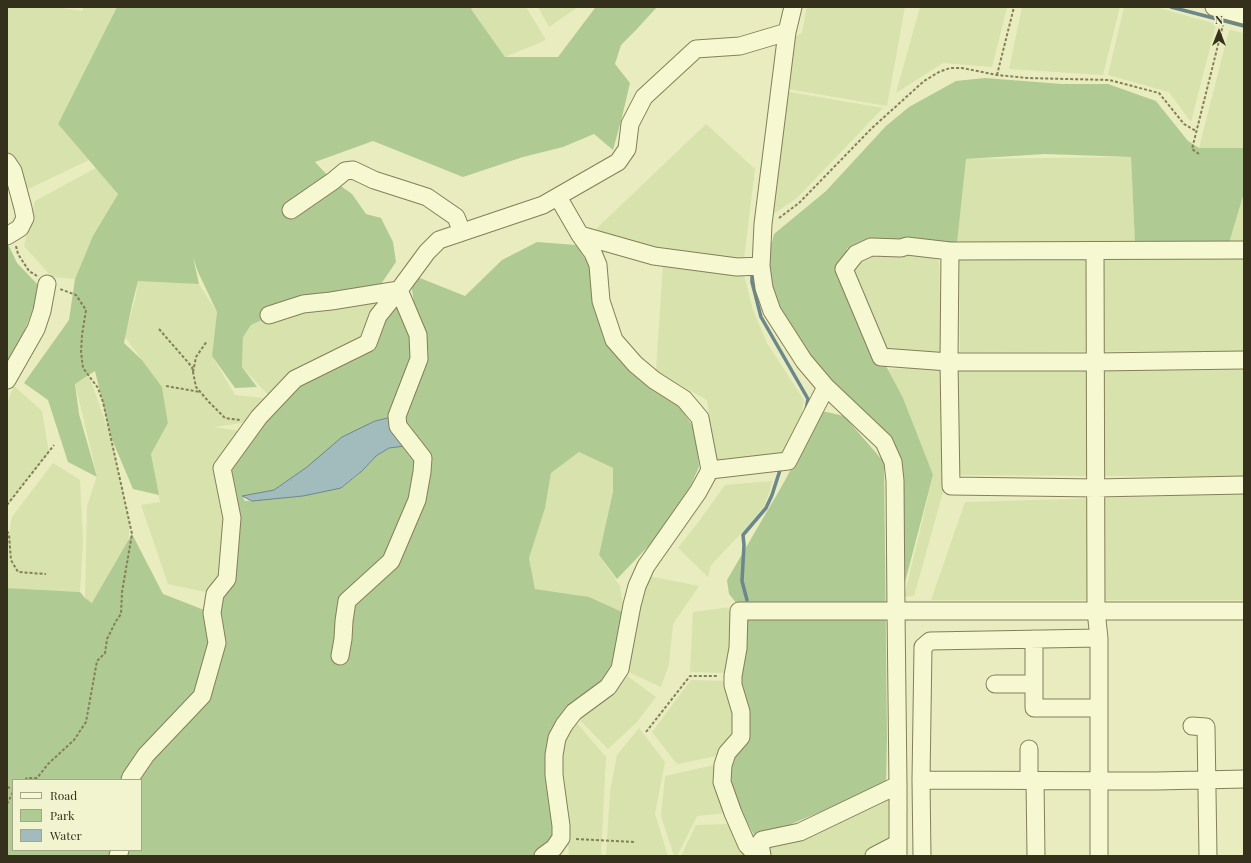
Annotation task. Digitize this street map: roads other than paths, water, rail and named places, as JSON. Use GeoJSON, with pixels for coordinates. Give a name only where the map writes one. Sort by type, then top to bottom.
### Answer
{"type":"FeatureCollection","features":[{"type":"Feature","properties":{"kind":"street"},"geometry":{"type":"LineString","coordinates":[[793,7],[783,33],[763,224],[755,266],[772,311],[804,361],[826,386],[884,442],[893,462],[895,481],[898,785],[897,850],[874,856]]}},
{"type":"Feature","properties":{"kind":"street"},"geometry":{"type":"LineString","coordinates":[[1214,7],[1244,15]]}},
{"type":"Feature","properties":{"kind":"street"},"geometry":{"type":"LineString","coordinates":[[131,779],[146,755],[202,696],[217,643],[212,613],[215,594],[227,579],[232,518],[222,468],[256,421],[295,379],[368,343],[378,316],[427,252],[439,240],[544,205],[618,162],[628,149],[630,124],[644,97],[696,50],[740,46],[783,33]]}},
{"type":"Feature","properties":{"kind":"street"},"geometry":{"type":"LineString","coordinates":[[7,162],[13,171],[25,218],[20,228],[10,235]]}},
{"type":"Feature","properties":{"kind":"street"},"geometry":{"type":"LineString","coordinates":[[291,210],[345,171],[353,170],[374,180],[427,197],[456,217],[462,232]]}},
{"type":"Feature","properties":{"kind":"street"},"geometry":{"type":"LineString","coordinates":[[543,856],[554,848],[561,838],[561,826],[554,775],[554,755],[557,738],[564,725],[574,712],[608,687],[620,669],[632,605],[637,586],[646,566],[698,492],[710,470],[700,418],[684,399],[654,380],[634,364],[614,340],[601,301],[598,265],[558,197]]}},
{"type":"Feature","properties":{"kind":"street"},"geometry":{"type":"LineString","coordinates":[[580,235],[654,256],[737,267],[755,266]]}},
{"type":"Feature","properties":{"kind":"street"},"geometry":{"type":"LineString","coordinates":[[1244,250],[950,251],[908,246],[901,248],[871,247],[856,254],[844,269],[881,357],[949,362],[1244,360]]}},
{"type":"Feature","properties":{"kind":"street"},"geometry":{"type":"LineString","coordinates":[[950,251],[949,362],[951,486],[1096,488],[1244,485]]}},
{"type":"Feature","properties":{"kind":"street"},"geometry":{"type":"LineString","coordinates":[[1095,251],[1096,611],[1099,638],[1099,856]]}},
{"type":"Feature","properties":{"kind":"street"},"geometry":{"type":"LineString","coordinates":[[7,380],[36,329],[42,311],[47,284]]}},
{"type":"Feature","properties":{"kind":"street"},"geometry":{"type":"LineString","coordinates":[[269,315],[303,304],[399,290]]}},
{"type":"Feature","properties":{"kind":"street"},"geometry":{"type":"LineString","coordinates":[[340,656],[348,601],[390,561],[417,500],[422,472],[423,458],[398,426],[397,416],[419,359],[418,335],[399,290]]}},
{"type":"Feature","properties":{"kind":"street"},"geometry":{"type":"LineString","coordinates":[[710,470],[781,462],[826,386]]}},
{"type":"Feature","properties":{"kind":"street"},"geometry":{"type":"LineString","coordinates":[[758,856],[747,844],[733,813],[722,782],[723,765],[727,753],[741,737],[741,712],[733,685],[732,676],[738,648],[739,610],[1244,611]]}},
{"type":"Feature","properties":{"kind":"street"},"geometry":{"type":"LineString","coordinates":[[922,856],[921,780],[923,647],[930,641],[1099,638]]}},
{"type":"Feature","properties":{"kind":"street"},"geometry":{"type":"LineString","coordinates":[[1034,639],[1034,708],[1098,708]]}},
{"type":"Feature","properties":{"kind":"street"},"geometry":{"type":"LineString","coordinates":[[995,684],[1034,684]]}},
{"type":"Feature","properties":{"kind":"street"},"geometry":{"type":"LineString","coordinates":[[1192,726],[1206,727],[1208,856]]}},
{"type":"Feature","properties":{"kind":"street"},"geometry":{"type":"LineString","coordinates":[[1028,749],[1032,780],[1036,856]]}},
{"type":"Feature","properties":{"kind":"street"},"geometry":{"type":"LineString","coordinates":[[921,780],[1157,781],[1244,779]]}},
{"type":"Feature","properties":{"kind":"street"},"geometry":{"type":"LineString","coordinates":[[762,856],[760,843],[762,840],[800,832],[898,785]]}},
{"type":"Feature","properties":{"kind":"water"},"geometry":{"type":"Polygon","coordinates":[[[392,417],[413,445],[389,448],[376,456],[362,471],[341,488],[303,496],[252,501],[242,496],[274,490],[307,467],[342,437],[375,421],[392,417]]]}},
{"type":"Feature","properties":{"kind":"waterway"},"geometry":{"type":"LineString","coordinates":[[1171,7],[1244,26]]}},
{"type":"Feature","properties":{"kind":"waterway"},"geometry":{"type":"LineString","coordinates":[[752,270],[752,282],[761,317],[808,399],[806,410]]}},
{"type":"Feature","properties":{"kind":"waterway"},"geometry":{"type":"LineString","coordinates":[[747,600],[742,581],[744,545],[743,535],[766,508],[781,467]]}}]}
